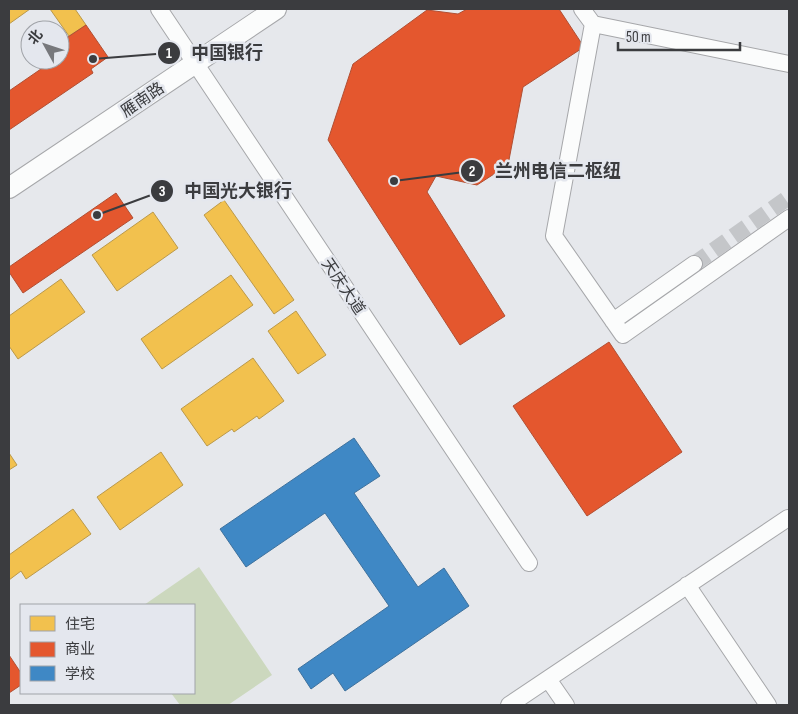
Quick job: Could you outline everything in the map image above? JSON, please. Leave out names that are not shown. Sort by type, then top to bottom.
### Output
[{"type":"main road","name":"雁南路","points":[[9,188],[276,9]]},
{"type":"street","name":"天庆大道","points":[[159,9],[529,563]]},
{"type":"street","points":[[582,9],[593,24],[789,64]]},
{"type":"street","points":[[593,24],[554,236],[623,335],[789,218]]},
{"type":"street","points":[[613,321],[694,264]]},
{"type":"street","points":[[509,705],[788,518]]},
{"type":"street","points":[[687,586],[768,705]]},
{"type":"street","points":[[548,679],[566,705]]},
{"type":"green space","points":[[199,567],[272,675],[228,705],[180,705],[172,694],[195,694],[195,604],[145,604]]},
{"type":"building: 住宅","points":[[9,9],[30,9],[9,24]]},
{"type":"building: 住宅","points":[[50,9],[75,9],[86,25],[70,35],[70,20],[58,20]]},
{"type":"building: 住宅","points":[[224,200],[294,300],[274,314],[204,215]]},
{"type":"building: 住宅","points":[[153,212],[178,248],[117,291],[92,255]]},
{"type":"building: 住宅","points":[[231,275],[253,305],[162,369],[141,339]]},
{"type":"building: 住宅","points":[[61,279],[85,312],[18,359],[9,346],[9,316]]},
{"type":"building: 住宅","points":[[296,311],[326,355],[298,374],[268,331]]},
{"type":"building: 住宅","points":[[253,358],[284,401],[259,419],[257,416],[234,432],[232,429],[207,446],[181,409]]},
{"type":"building: 住宅","points":[[161,452],[183,485],[120,530],[97,497]]},
{"type":"building: 住宅","points":[[9,453],[17,465],[9,470]]},
{"type":"building: 住宅","points":[[73,509],[91,534],[26,579],[21,571],[9,580],[9,555]]},
{"type":"building: 商业","points":[[467,9],[559,9],[584,47],[523,87],[508,165],[477,185],[436,176],[427,192],[505,316],[460,345],[328,140],[353,64],[427,10],[458,14]]},
{"type":"building: 商业","points":[[86,25],[108,57],[91,69],[93,73],[9,130],[9,91],[39,70],[70,70],[70,36]]},
{"type":"building: 商业","points":[[116,193],[133,218],[23,293],[9,272],[9,267]]},
{"type":"building: 商业","points":[[609,342],[682,452],[587,516],[513,406]]},
{"type":"building: 商业","points":[[9,655],[20,672],[20,686],[9,693]]},
{"type":"building: 学校","points":[[354,438],[380,476],[354,493],[418,587],[444,568],[469,606],[345,691],[333,673],[311,689],[298,669],[389,606],[325,513],[246,567],[220,529]]},
{"type":"tunnel","points":[[694,264],[789,197]]},
{"type":"place","name":"中国银行","points":[[93,59]]},
{"type":"place","name":"兰州电信二枢纽","points":[[394,181]]},
{"type":"place","name":"中国光大银行","points":[[97,215]]}]
